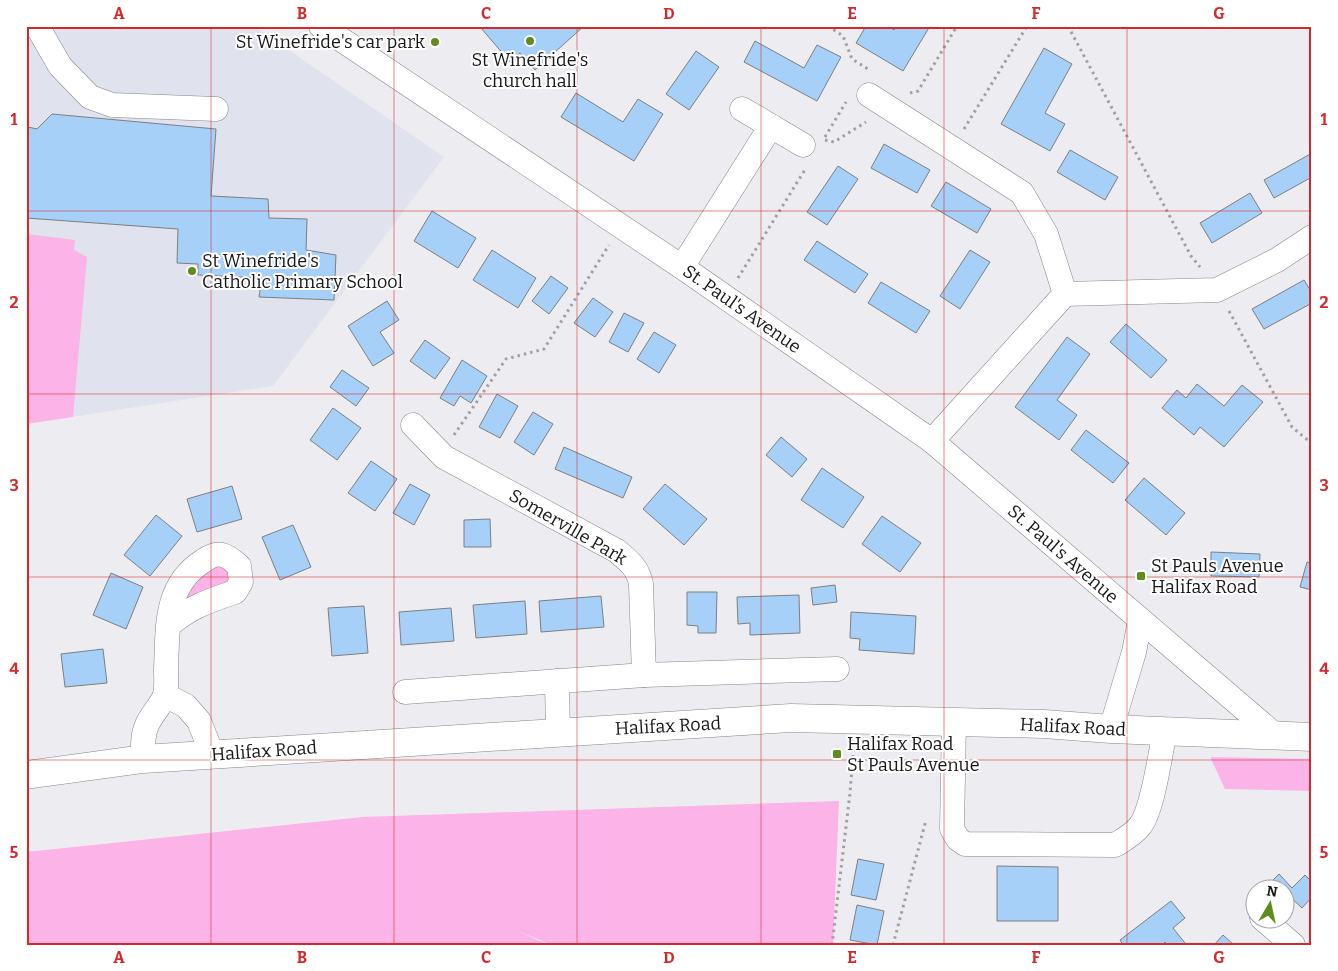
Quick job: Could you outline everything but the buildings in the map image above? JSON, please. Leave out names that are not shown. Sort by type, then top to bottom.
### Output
[{"type":"highway","name":"Halifax Road","points":[[26,775],[142,760],[212,754],[791,718],[1044,724],[1111,729],[1312,737]]},
{"type":"street","points":[[37,26],[60,66],[90,97],[112,105],[216,109]]},
{"type":"street","name":"St. Paul's Avenue","points":[[321,26],[682,267],[932,441],[1276,736]]},
{"type":"street","points":[[862,91],[1022,193],[1046,234],[1065,294]]},
{"type":"street","points":[[742,108],[771,126],[805,155]]},
{"type":"street","points":[[682,267],[771,126]]},
{"type":"street","points":[[932,441],[1065,294],[1217,290],[1277,260],[1312,237]]},
{"type":"street","name":"Somerville Park","points":[[413,425],[441,454],[617,551],[632,563],[639,573],[641,584],[644,675]]},
{"type":"street","points":[[1111,729],[1134,652],[1140,621]]},
{"type":"street","points":[[142,760],[147,725],[165,695],[168,626]]},
{"type":"street","points":[[405,692],[644,675],[837,669]]},
{"type":"street","points":[[557,681],[558,733]]},
{"type":"street","points":[[165,695],[186,706],[199,721],[212,754]]},
{"type":"street","points":[[954,722],[952,829],[958,839],[965,844],[1115,845],[1129,837],[1140,826],[1148,810],[1165,731]]},
{"type":"street","points":[[1273,928],[1293,945]]},
{"type":"path","points":[[828,26],[843,36],[852,59],[868,69],[862,91],[823,140],[834,142],[890,108],[901,95],[918,91],[957,26]]},
{"type":"path","points":[[952,149],[1027,26]]},
{"type":"path","points":[[1068,26],[1191,256],[1217,290],[1292,427],[1310,442],[1312,446]]},
{"type":"path","points":[[726,297],[805,155]]},
{"type":"path","points":[[441,454],[506,359],[544,349],[621,226]]},
{"type":"path","points":[[832,945],[850,793],[854,738]]},
{"type":"path","points":[[893,945],[927,818]]},
{"type":"shaded area","name":"St Winefride's Catholic Primary School","points":[[26,26],[254,26],[444,157],[273,386],[26,424]]},
{"type":"shaded area","points":[[26,234],[75,240],[74,250],[87,257],[73,417],[26,424]]},
{"type":"shaded area","points":[[212,562],[234,573],[226,589],[181,610],[181,599]]},
{"type":"shaded area","points":[[1211,757],[1312,759],[1312,791],[1225,789]]},
{"type":"shaded area","points":[[839,801],[833,945],[552,945],[513,929],[549,945],[26,945],[26,852],[363,817]]},
{"type":"place","name":"St Winefride's church hall","points":[[530,41]]},
{"type":"place","name":"St Winefride's car park","points":[[435,42]]},
{"type":"place","name":"St Winefride's Catholic Primary School","points":[[192,271]]},
{"type":"place","name":"St Pauls Avenue Halifax Road","points":[[1141,576]]},
{"type":"place","name":"Halifax Road St Pauls Avenue","points":[[837,754]]}]
